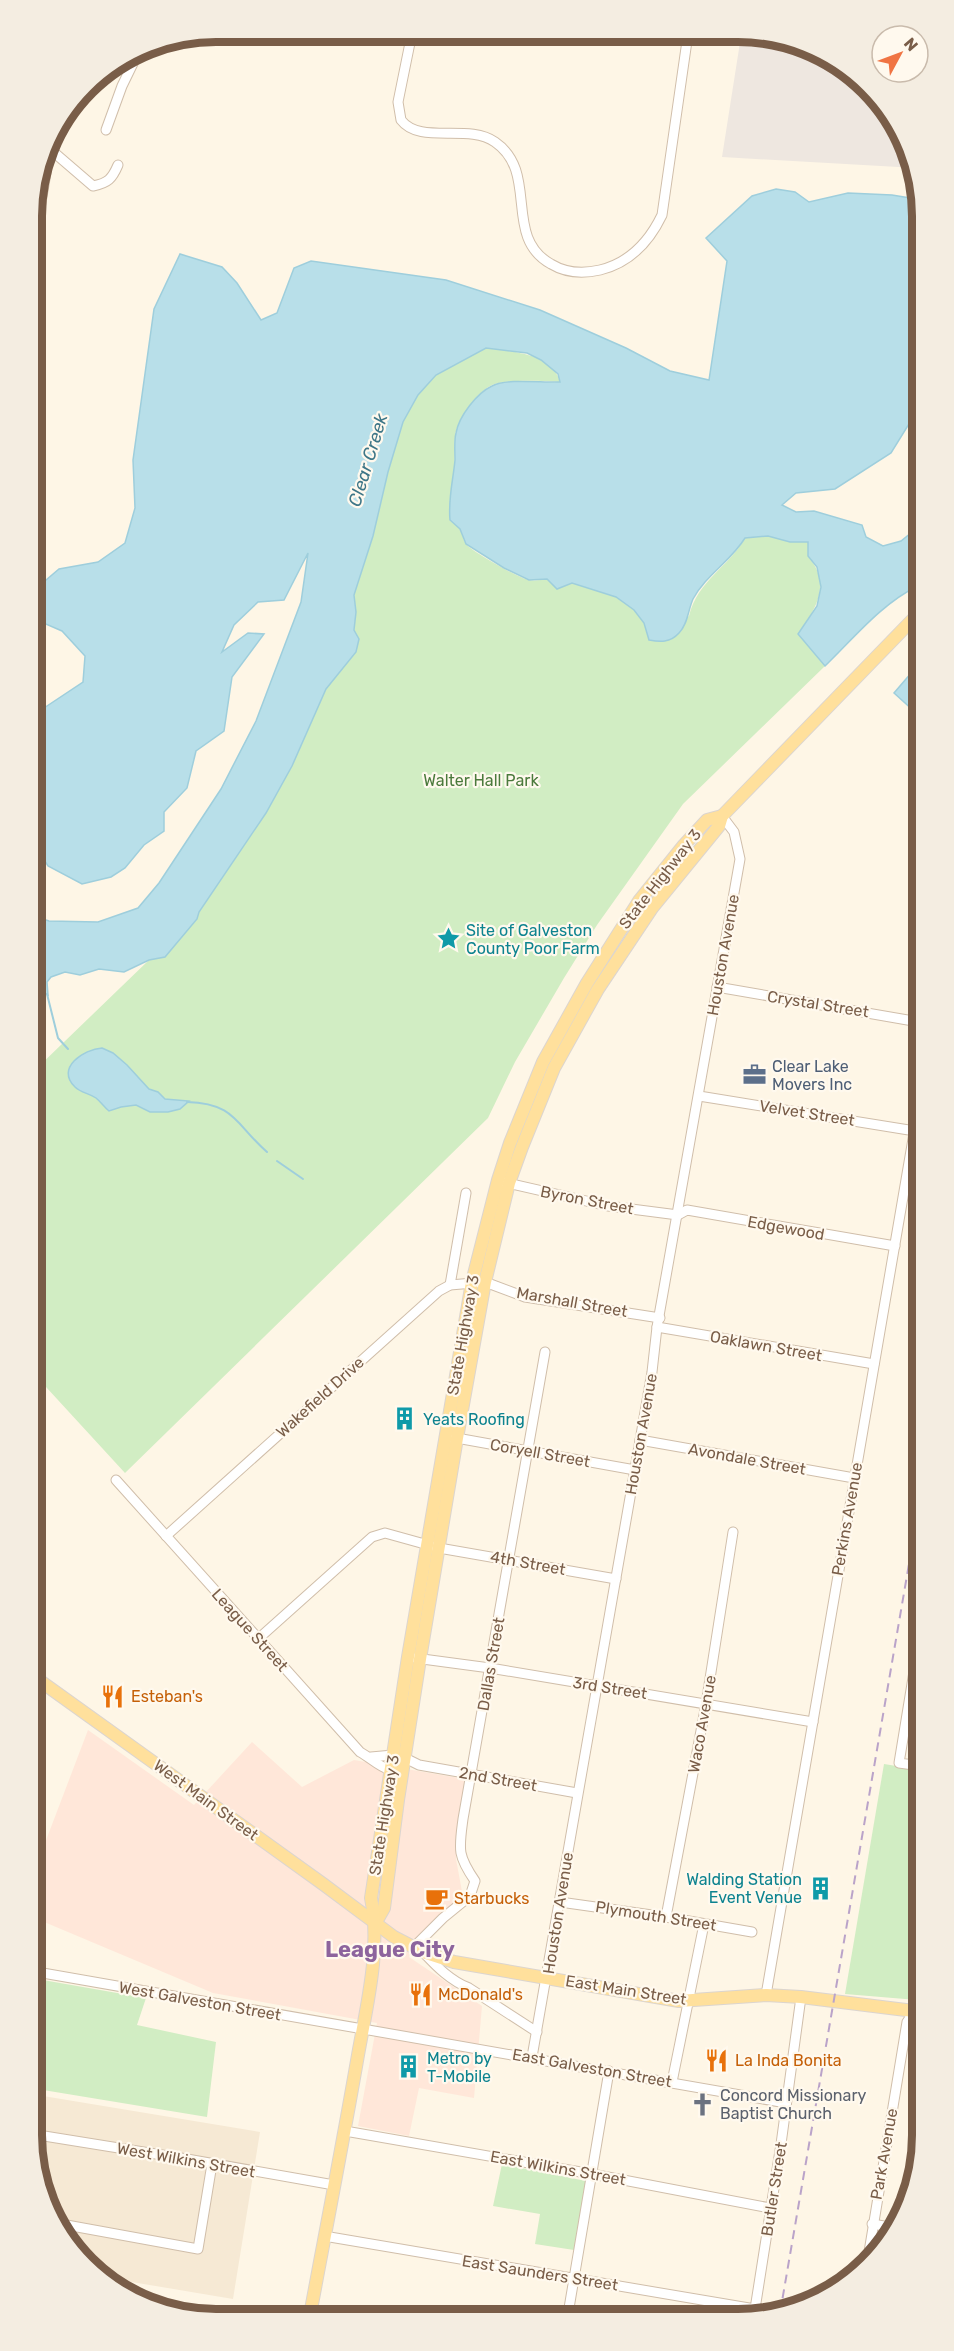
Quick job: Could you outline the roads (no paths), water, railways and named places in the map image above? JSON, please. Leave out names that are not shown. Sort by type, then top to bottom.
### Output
[{"type":"main road","name":"State Highway 3","points":[[311,2309],[363,2029],[373,1962],[376,1922],[384,1908],[398,1763],[451,1437],[472,1282],[503,1182],[522,1147],[554,1068],[598,989],[652,908],[719,826],[722,816],[912,621]]},
{"type":"main road","name":"State Highway 3","points":[[451,1437],[485,1282],[503,1182]]},
{"type":"main road","name":"West Main Street","points":[[42,1682],[376,1922]]},
{"type":"main road","name":"East Main Street","points":[[376,1922],[394,1937],[418,1950],[454,1962],[690,2001],[766,1995],[801,1996],[912,2007]]},
{"type":"street","points":[[410,42],[398,102],[401,120],[415,131],[473,133],[495,142],[510,158],[517,172],[523,202],[524,226],[530,243],[542,257],[558,268],[584,272],[612,266],[637,251],[647,240],[662,215],[687,42]]},
{"type":"street","points":[[106,130],[133,63]]},
{"type":"street","points":[[54,152],[93,186],[112,179],[118,165]]},
{"type":"street","name":"Houston Avenue","points":[[532,2057],[740,859],[734,832],[722,816]]},
{"type":"street","name":"Crystal Street","points":[[717,987],[912,1021]]},
{"type":"street","name":"Velvet Street","points":[[699,1096],[912,1131]]},
{"type":"street","name":"Perkins Avenue","points":[[766,1995],[912,1148]]},
{"type":"street","name":"Byron Street","points":[[503,1182],[608,1206],[678,1215]]},
{"type":"street","points":[[450,1285],[466,1193]]},
{"type":"street","name":"Edgewood","points":[[678,1215],[687,1210],[895,1246]]},
{"type":"street","name":"Wakefield Drive","points":[[166,1536],[439,1291],[450,1285],[485,1282]]},
{"type":"street","name":"Marshall Street","points":[[485,1282],[525,1297],[658,1323]]},
{"type":"street","name":"Oaklawn Street","points":[[658,1323],[874,1364]]},
{"type":"street","name":"Dallas Street","points":[[418,1950],[443,1918],[470,1896],[475,1881],[461,1858],[459,1846],[546,1352]]},
{"type":"street","name":"Coryell Street","points":[[451,1437],[635,1470]]},
{"type":"street","name":"Avondale Street","points":[[640,1440],[854,1478]]},
{"type":"street","name":"League Street","points":[[116,1480],[360,1752],[371,1757],[380,1766],[398,1763]]},
{"type":"street","name":"Waco Avenue","points":[[666,1917],[706,1704],[733,1532]]},
{"type":"street","name":"4th Street","points":[[258,1639],[372,1537],[386,1533],[433,1547],[616,1580]]},
{"type":"street","name":"3rd Street","points":[[414,1658],[490,1668],[813,1722]]},
{"type":"street","points":[[912,1684],[899,1763],[912,1765]]},
{"type":"street","name":"2nd Street","points":[[371,1757],[577,1793]]},
{"type":"street","name":"Plymouth Street","points":[[560,1902],[752,1932]]},
{"type":"street","points":[[672,2082],[704,1924]]},
{"type":"street","points":[[418,1950],[460,1984],[537,2032]]},
{"type":"street","name":"West Galveston Street","points":[[42,1973],[363,2029]]},
{"type":"street","name":"Butler Street","points":[[755,2308],[801,1996]]},
{"type":"street","name":"Park Avenue","points":[[869,2249],[907,2022],[912,2016]]},
{"type":"street","name":"East Galveston Street","points":[[363,2029],[786,2103]]},
{"type":"street","points":[[569,2309],[609,2071]]},
{"type":"street","name":"East Wilkins Street","points":[[345,2132],[592,2174],[770,2208]]},
{"type":"street","name":"West Wilkins Street","points":[[42,2136],[334,2186]]},
{"type":"street","points":[[67,2225],[198,2249],[212,2164]]},
{"type":"street","points":[[872,2224],[886,2226]]},
{"type":"street","name":"East Saunders Street","points":[[324,2236],[752,2308]]},
{"type":"water","name":"Clear Creek","points":[[776,189],[795,192],[809,202],[848,193],[911,198],[912,419],[891,453],[835,489],[796,493],[782,505],[796,512],[814,511],[862,525],[866,537],[883,546],[901,541],[912,532],[912,589],[880,612],[825,666],[798,634],[817,606],[821,587],[817,567],[808,556],[808,542],[790,542],[768,536],[745,538],[733,554],[698,590],[682,629],[672,639],[665,641],[649,640],[644,623],[634,610],[616,597],[572,583],[557,589],[547,579],[529,580],[504,568],[466,544],[460,529],[450,520],[455,439],[458,426],[475,399],[492,386],[516,381],[560,382],[558,374],[541,360],[527,353],[486,348],[436,375],[418,395],[403,422],[373,536],[354,595],[356,612],[354,630],[359,639],[356,652],[326,689],[292,766],[266,813],[199,912],[197,919],[165,957],[149,960],[124,972],[99,969],[80,975],[65,972],[51,977],[47,982],[48,995],[42,991],[42,919],[49,921],[98,922],[138,908],[159,883],[221,789],[256,721],[301,602],[308,553],[284,600],[258,602],[234,625],[222,652],[248,633],[264,634],[232,677],[224,731],[196,751],[187,788],[164,812],[164,831],[144,845],[125,868],[111,877],[82,884],[48,866],[42,856],[44,791],[42,790],[42,710],[83,682],[85,656],[62,631],[42,622],[42,580],[46,580],[59,569],[98,562],[125,543],[135,508],[133,460],[154,309],[180,254],[222,267],[237,283],[261,320],[277,313],[294,268],[311,261],[446,280],[540,310],[626,348],[670,371],[709,380],[727,261],[706,238],[752,196]]},
{"type":"water","points":[[912,672],[912,709],[894,693]]},
{"type":"water","points":[[102,1048],[113,1053],[149,1089],[158,1092],[165,1099],[189,1101],[180,1109],[168,1112],[150,1112],[136,1105],[109,1111],[96,1098],[75,1087],[68,1073],[74,1061],[80,1056]]},
{"type":"waterway","points":[[47,994],[58,1038],[68,1049]]},
{"type":"waterway","points":[[187,1102],[203,1103],[225,1111],[267,1152]]},
{"type":"waterway","points":[[277,1161],[303,1179]]},
{"type":"railway","points":[[782,2303],[912,1546]]},
{"type":"place","name":"Site of Galveston County Poor Farm","points":[[448,939]]},
{"type":"place","name":"Clear Lake Movers Inc","points":[[754,1075]]},
{"type":"place","name":"Yeats Roofing","points":[[405,1419]]},
{"type":"place","name":"Esteban's","points":[[113,1696]]},
{"type":"place","name":"Walding Station Event Venue","points":[[820,1888]]},
{"type":"place","name":"Starbucks","points":[[436,1898]]},
{"type":"place","name":"McDonald's","points":[[420,1994]]},
{"type":"place","name":"La Inda Bonita","points":[[717,2060]]},
{"type":"place","name":"Metro by T-Mobile","points":[[409,2067]]},
{"type":"place","name":"Concord Missionary Baptist Church","points":[[702,2104]]},
{"type":"district","name":"League City","points":[[390,1949]]},
{"type":"park label","name":"Walter Hall Park","points":[[481,780]]}]
